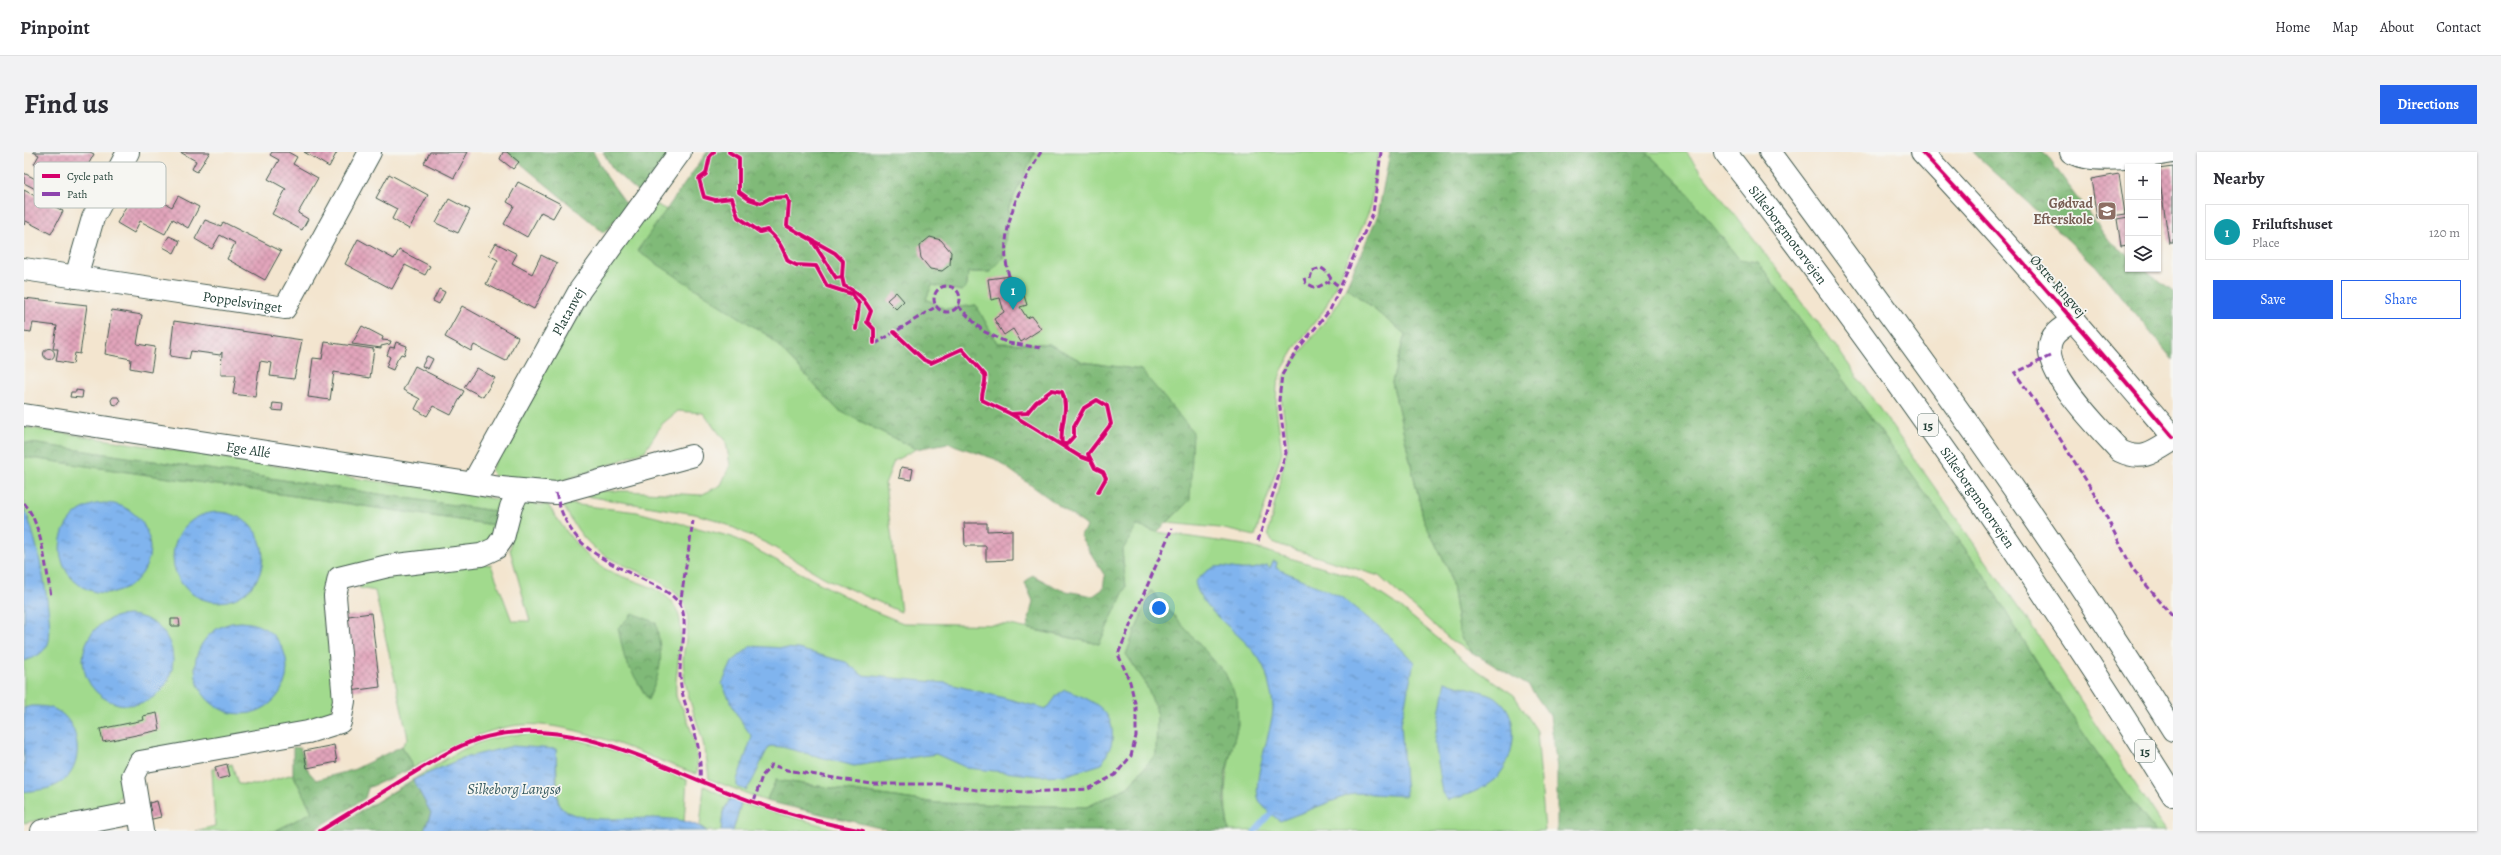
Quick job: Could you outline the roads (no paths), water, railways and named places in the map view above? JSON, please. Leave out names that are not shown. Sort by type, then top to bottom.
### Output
[{"type":"main road","points":[[123,162],[128,152]]},
{"type":"main road","name":"Poppelsvinget","points":[[24,269],[285,308],[370,152]]},
{"type":"main road","name":"Platanvej","points":[[473,483],[580,290],[680,152]]},
{"type":"main road","name":"Silkeborgmotorvejen","points":[[1725,152],[1882,360],[2038,584],[2118,706],[2173,795]]},
{"type":"main road","name":"15","points":[[1770,152],[1910,341],[1986,448],[2146,687],[2173,730]]},
{"type":"main road","name":"Østre Ringvej","points":[[1922,152],[1967,199],[2074,321],[2173,439]]},
{"type":"main road","points":[[2071,152],[2107,159],[2141,157],[2173,152]]},
{"type":"main road","points":[[76,277],[93,218],[98,208]]},
{"type":"main road","points":[[2074,321],[2055,333],[2051,345],[2050,356],[2054,370],[2071,395],[2120,451],[2132,457],[2140,457],[2154,452],[2173,439]]},
{"type":"main road","name":"Ege Allé","points":[[24,415],[519,490],[556,493],[691,456]]},
{"type":"main road","points":[[42,831],[141,822],[133,776],[140,762],[308,732],[340,722],[344,701],[335,596],[339,578],[388,566],[482,556],[496,548],[503,538],[511,507],[519,490]]},
{"type":"water","points":[[105,503],[122,506],[137,516],[147,531],[150,548],[147,565],[137,580],[122,590],[105,593],[88,590],[73,580],[63,565],[60,548],[63,531],[73,516],[88,506]]},
{"type":"water","points":[[24,509],[29,519],[39,555],[47,598],[50,634],[48,644],[44,650],[35,657],[24,661]]},
{"type":"water","points":[[218,512],[235,515],[250,525],[260,540],[263,557],[260,574],[250,589],[235,599],[218,602],[201,599],[186,589],[176,574],[173,557],[176,540],[186,525],[201,515]]},
{"type":"water","points":[[1273,561],[1277,562],[1276,568],[1341,597],[1384,631],[1414,662],[1401,723],[1406,796],[1354,793],[1280,821],[1266,809],[1259,800],[1257,791],[1258,781],[1270,729],[1273,707],[1268,680],[1263,665],[1254,652],[1208,607],[1200,595],[1195,582],[1210,569],[1216,567],[1222,566],[1255,569],[1267,565],[1270,568]]},
{"type":"water","points":[[128,615],[145,618],[160,628],[170,643],[173,660],[170,677],[160,692],[145,702],[128,705],[111,702],[96,692],[86,677],[83,660],[86,643],[96,628],[111,618]]},
{"type":"water","points":[[241,622],[258,626],[273,636],[283,651],[287,668],[283,685],[273,700],[258,710],[241,714],[224,710],[209,700],[199,685],[195,668],[199,651],[209,636],[224,626]]},
{"type":"water","points":[[751,646],[798,649],[846,662],[862,675],[946,683],[1047,709],[1058,694],[1065,690],[1092,702],[1105,713],[1110,721],[1112,741],[1102,764],[1067,775],[1040,776],[967,768],[936,754],[854,766],[782,747],[770,746],[753,780],[746,790],[737,787],[737,780],[752,737],[737,715],[722,684],[732,662]]},
{"type":"water","points":[[1445,681],[1486,693],[1498,699],[1506,707],[1513,727],[1511,751],[1502,771],[1495,779],[1484,787],[1473,792],[1448,800],[1442,793],[1434,743]]},
{"type":"water","points":[[31,706],[50,708],[56,710],[64,716],[71,724],[75,734],[77,756],[74,767],[68,776],[60,783],[47,788],[24,792],[24,708]]},
{"type":"water","name":"Silkeborg Langsø","points":[[513,746],[556,749],[558,802],[566,811],[597,819],[674,819],[691,823],[707,831],[424,831],[431,813],[413,780],[463,758]]},
{"type":"water","points":[[730,799],[741,803],[733,831],[721,831],[723,812]]},
{"type":"waterway","points":[[1255,831],[1270,814]]},
{"type":"place","name":"Gødvad Efterskole","points":[[2107,211]]},
{"type":"place","name":"Friluftshuset","points":[[1013,310]]}]
